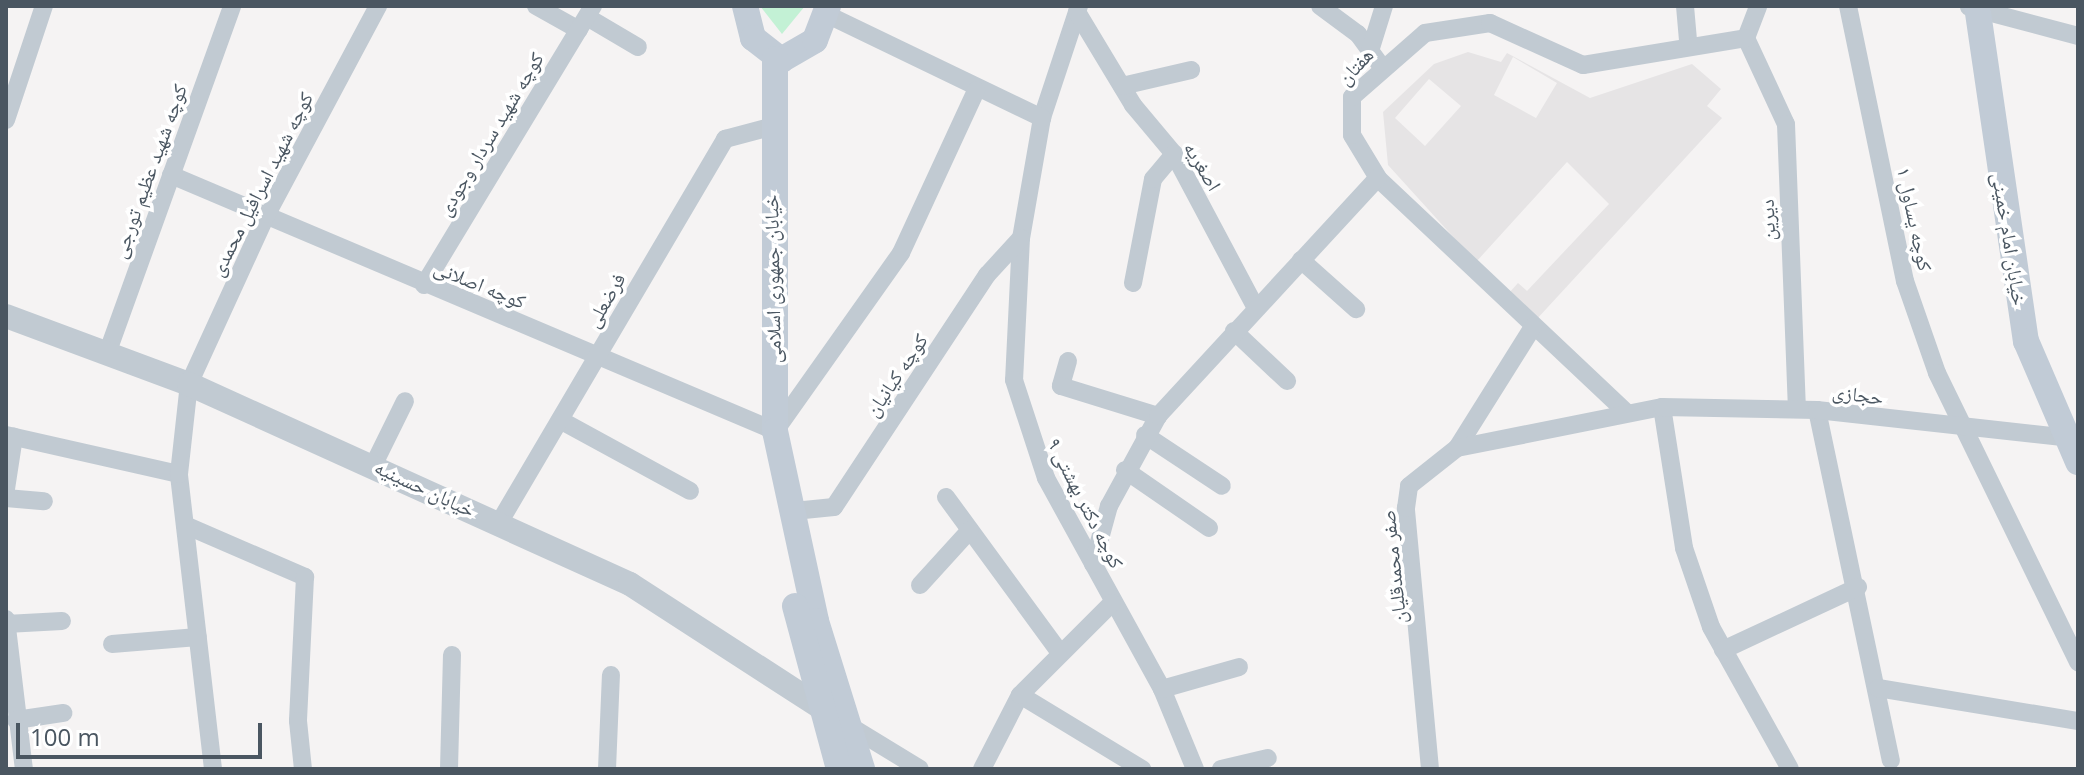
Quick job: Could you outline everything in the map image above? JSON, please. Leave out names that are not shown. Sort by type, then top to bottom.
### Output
[{"type":"main road","points":[[745,6],[753,38],[775,59],[804,52],[827,10]]},
{"type":"main road","name":"خیابان امام خمینی","points":[[1974,7],[2026,341],[2067,445]]},
{"type":"main road","name":"خیابان جمهوری اسلامی","points":[[775,59],[770,127],[775,431],[789,504],[862,769]]},
{"type":"main road","name":"خیابان جمهوری اسلامی","points":[[789,504],[778,513],[820,707],[839,769]]},
{"type":"street","points":[[7,113],[44,6]]},
{"type":"street","name":"کوچه شهید عظیم تورجی","points":[[108,351],[232,6]]},
{"type":"street","name":"کوچه شهید اسرافیل محمدی","points":[[213,769],[179,474],[189,384],[267,214],[378,6]]},
{"type":"street","points":[[536,6],[586,17],[638,47]]},
{"type":"street","points":[[1320,6],[1370,51],[1382,67]]},
{"type":"street","points":[[1370,51],[1384,6]]},
{"type":"street","points":[[1685,6],[1688,44]]},
{"type":"street","points":[[1746,38],[1758,6]]},
{"type":"street","name":"کوچه یساول ۱","points":[[1848,6],[1905,281],[1966,432],[2078,662]]},
{"type":"street","points":[[1974,7],[2078,36]]},
{"type":"street","name":"اصغریه","points":[[1078,9],[1122,86],[1174,154],[1256,308]]},
{"type":"street","name":"کوچه دکتر بهشتی ۹","points":[[1078,9],[1042,118],[1021,238],[1014,380],[1031,445],[1112,603],[1162,689],[1195,769]]},
{"type":"street","points":[[827,10],[976,91],[1042,118]]},
{"type":"street","name":"کوچه شهید سردار وجودی","points":[[424,285],[586,17]]},
{"type":"street","name":"هفتان","points":[[1627,413],[1378,178],[1348,115],[1352,97],[1382,67],[1425,33],[1490,23],[1573,64],[1688,44],[1746,38]]},
{"type":"street","name":"دیرین","points":[[1746,38],[1786,124],[1797,409]]},
{"type":"street","points":[[1122,86],[1191,70]]},
{"type":"street","points":[[775,431],[901,253],[976,91]]},
{"type":"street","name":"فرضعلی","points":[[499,523],[725,139],[770,127]]},
{"type":"street","points":[[1133,283],[1153,179],[1174,154]]},
{"type":"street","name":"کوچه اصلانی","points":[[171,175],[267,214],[424,285],[775,431]]},
{"type":"street","points":[[1093,564],[1109,506],[1125,470],[1158,416],[1378,178]]},
{"type":"street","name":"کوچه کیانیان","points":[[789,504],[834,507],[987,275],[1021,238]]},
{"type":"street","points":[[1301,260],[1356,309]]},
{"type":"street","name":"خیابان حسینیه","points":[[6,316],[108,351],[189,384],[374,464],[630,584],[820,707]]},
{"type":"street","points":[[1457,448],[1533,327]]},
{"type":"street","points":[[1234,331],[1287,381]]},
{"type":"street","points":[[1068,361],[1061,386],[1158,416]]},
{"type":"street","points":[[374,464],[405,401]]},
{"type":"street","points":[[1662,407],[1684,548],[1723,650],[1790,769]]},
{"type":"street","name":"حجازی","points":[[1662,407],[1817,410],[2067,445]]},
{"type":"street","name":"صفر محمدقلیان","points":[[1430,769],[1406,508],[1409,486],[1457,448],[1662,407]]},
{"type":"street","points":[[1817,410],[1858,587],[1891,760]]},
{"type":"street","points":[[560,420],[690,491]]},
{"type":"street","points":[[1145,435],[1222,486]]},
{"type":"street","points":[[6,489],[10,436],[179,474]]},
{"type":"street","points":[[1125,470],[1209,528]]},
{"type":"street","points":[[946,497],[1058,650]]},
{"type":"street","points":[[6,498],[44,501]]},
{"type":"street","points":[[1066,514],[1092,523],[1109,506]]},
{"type":"street","points":[[185,525],[305,577],[298,721],[303,769]]},
{"type":"street","points":[[920,585],[970,530]]},
{"type":"street","points":[[1723,650],[1858,587]]},
{"type":"street","points":[[982,769],[1020,695],[1058,650],[1112,603]]},
{"type":"street","points":[[24,769],[6,622],[62,621]]},
{"type":"street","points":[[112,644],[198,637]]},
{"type":"street","points":[[449,769],[452,655]]},
{"type":"street","points":[[1162,689],[1239,667]]},
{"type":"street","points":[[607,769],[611,675]]},
{"type":"street","points":[[1878,688],[2078,721]]},
{"type":"street","points":[[1020,695],[1142,769]]},
{"type":"street","points":[[16,720],[63,713]]},
{"type":"street","points":[[848,725],[920,769]]},
{"type":"street","points":[[1221,769],[1268,758]]},
{"type":"shaded area","points":[[1468,52],[1501,62],[1507,53],[1590,98],[1692,64],[1721,89],[1707,106],[1722,118],[1536,320],[1509,293],[1518,283],[1527,291],[1609,204],[1567,162],[1476,262],[1388,165],[1383,112],[1434,64]],"holes":[[[1513,57],[1557,83],[1536,118],[1494,95]],[[1429,79],[1461,106],[1425,146],[1395,118]]]},
{"type":"green space","points":[[760,6],[805,6],[782,34]]}]
